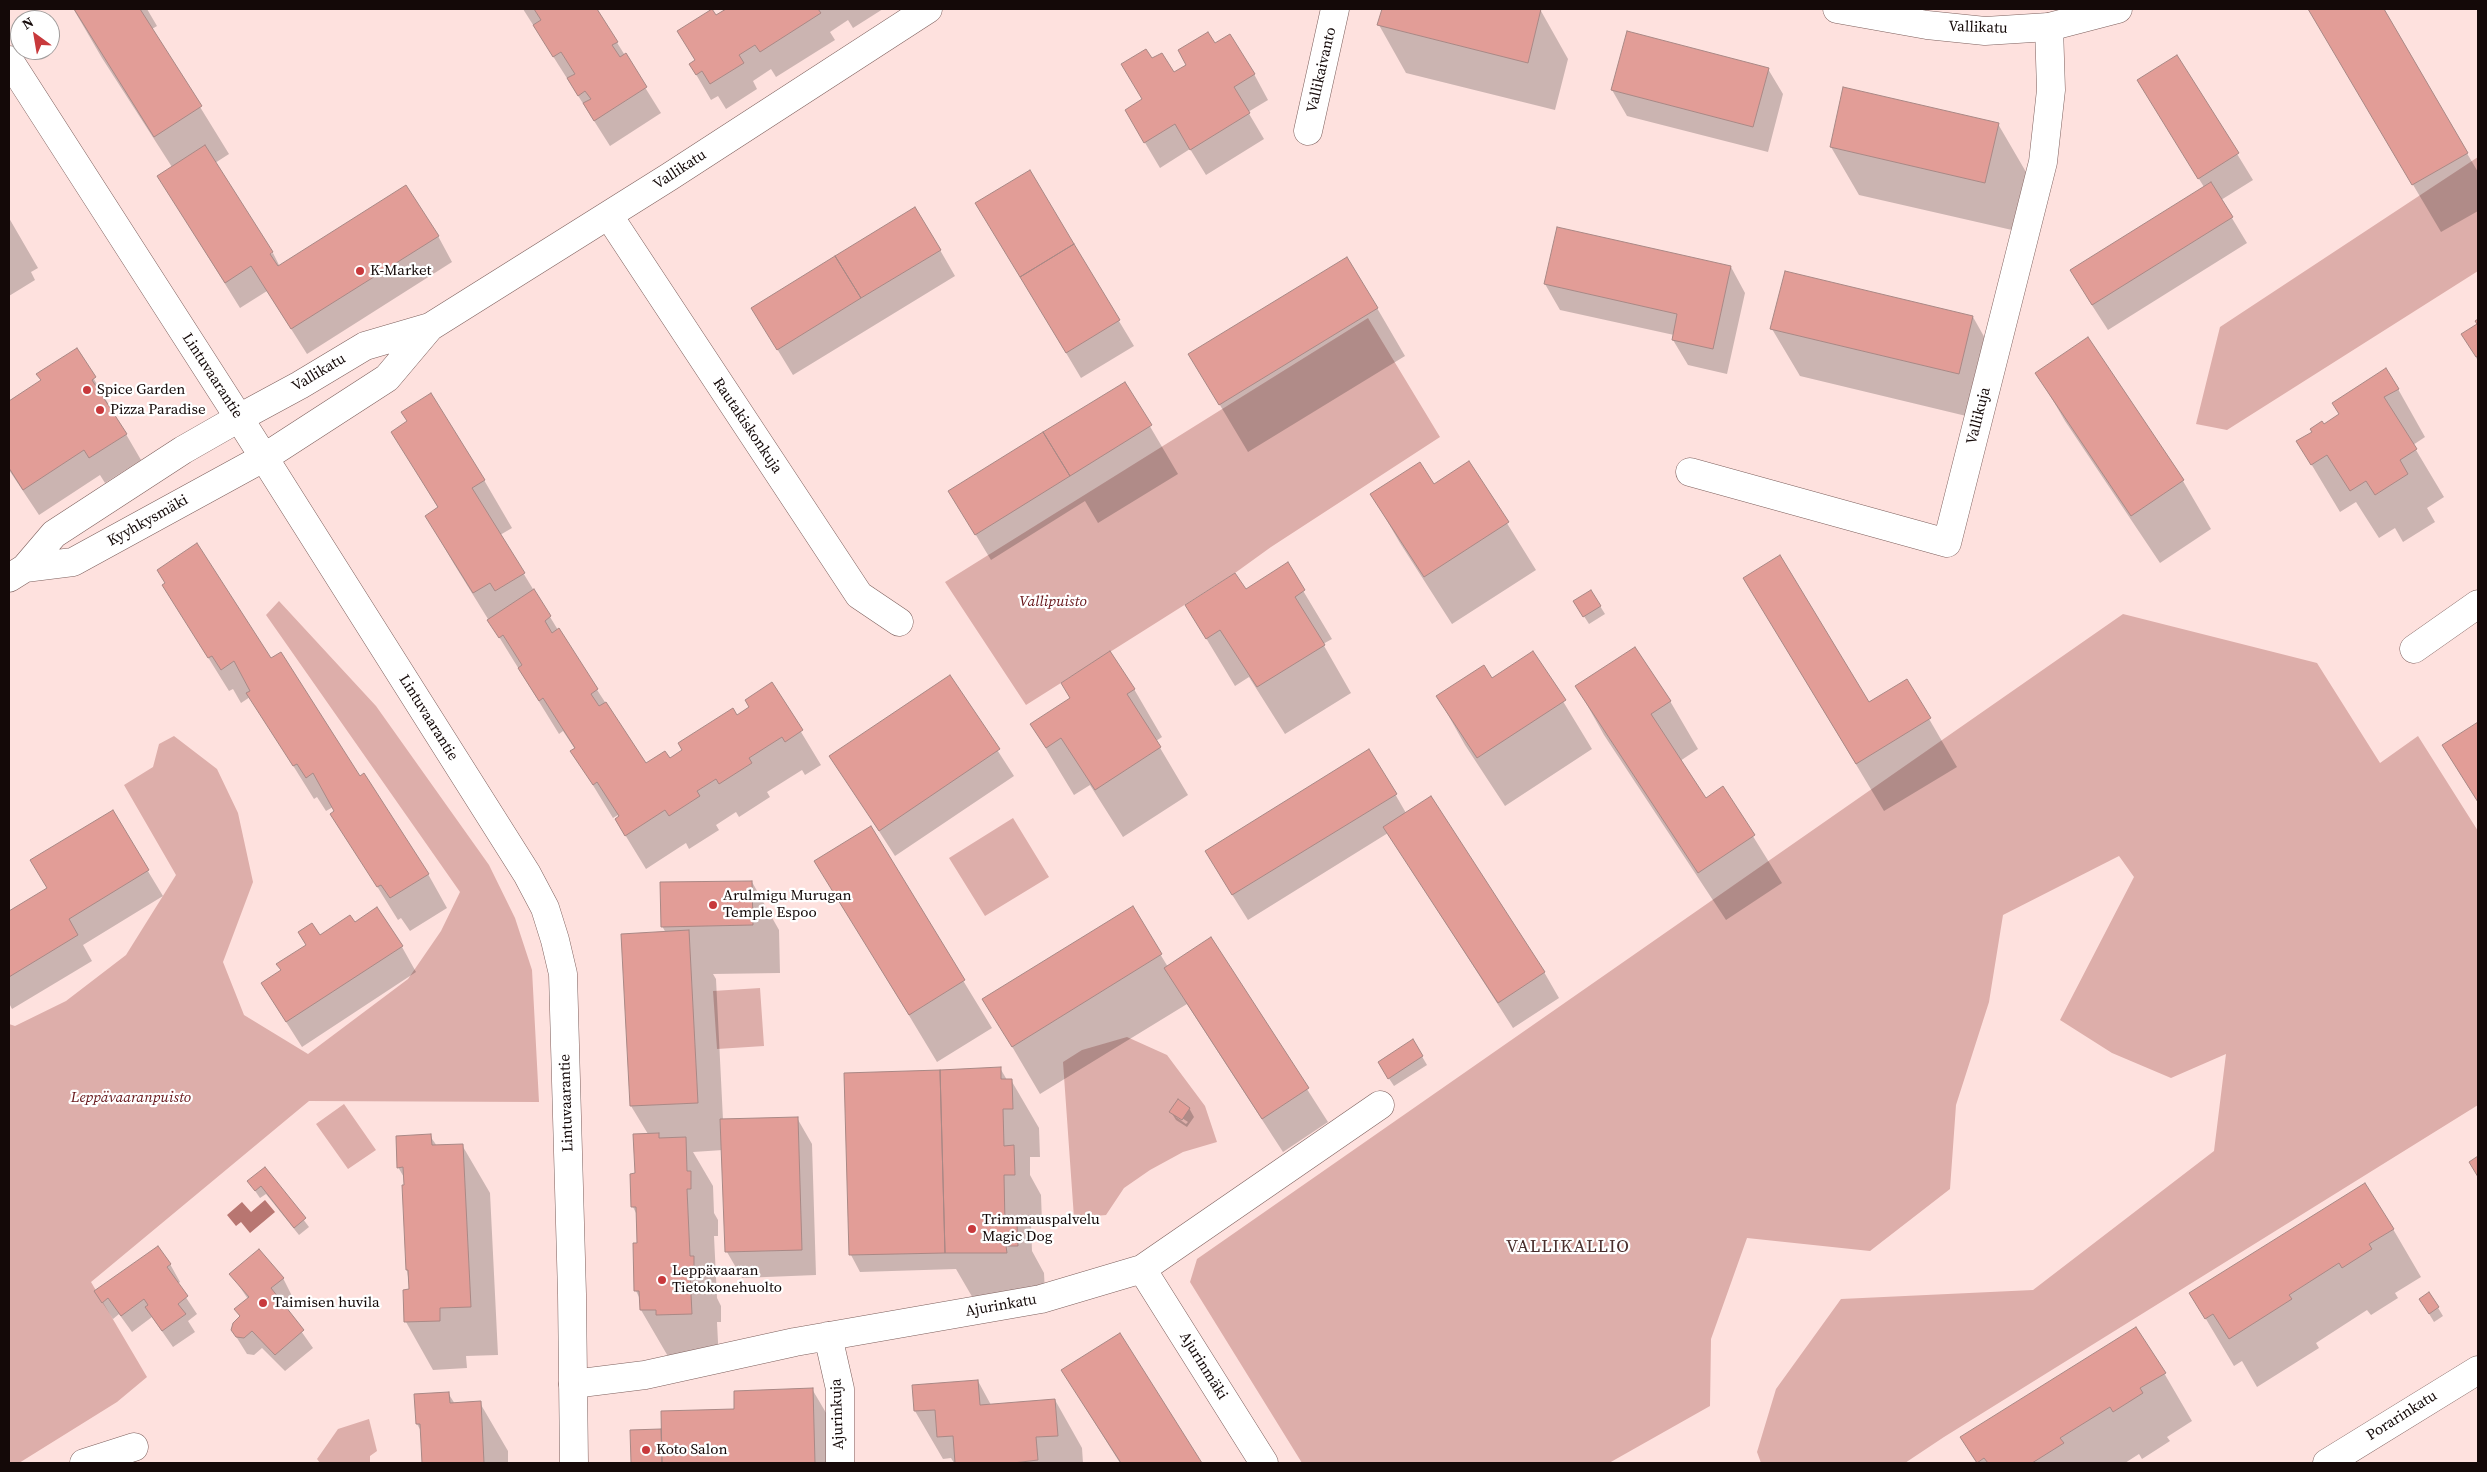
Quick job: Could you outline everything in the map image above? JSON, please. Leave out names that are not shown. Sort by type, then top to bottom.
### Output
[{"type":"street","name":"Vallikatu","points":[[239,418],[300,385],[365,346],[430,327],[608,216],[928,9]]},
{"type":"street","name":"Vallikaivanto","points":[[1308,131],[1336,9]]},
{"type":"street","name":"Vallikatu","points":[[1837,9],[1927,25],[1985,31],[2049,27],[2118,9]]},
{"type":"street","name":"Vallikuja","points":[[1690,472],[1947,543],[2043,162],[2051,90],[2049,27]]},
{"type":"street","name":"Lintuvaarantie","points":[[9,60],[265,457],[526,874],[545,908],[556,940],[563,974],[574,1463]]},
{"type":"street","name":"Rautakiskonkuja","points":[[608,216],[859,595],[899,622]]},
{"type":"street","name":"Vallikatu","points":[[265,457],[387,378],[430,327]]},
{"type":"street","name":"Kyyhkysmäki","points":[[17,573],[54,534],[183,450],[239,418]]},
{"type":"street","name":"Kyyhkysmäki","points":[[17,573],[74,562],[265,457]]},
{"type":"street","points":[[2414,649],[2478,604]]},
{"type":"street","name":"Ajurinkatu","points":[[573,1384],[646,1375],[828,1336],[1041,1299],[1142,1270],[1380,1105]]},
{"type":"street","name":"Ajurinmäki","points":[[1142,1270],[1264,1463]]},
{"type":"street","name":"Ajurinkuja","points":[[828,1336],[840,1389],[840,1463]]},
{"type":"street","name":"Porarinkatu","points":[[2327,1463],[2478,1370]]},
{"type":"street","points":[[84,1463],[134,1447]]},
{"type":"green space","points":[[2478,157],[2478,271],[2227,430],[2196,424],[2220,327]]},
{"type":"green space","name":"Vallipuisto","points":[[1368,318],[1440,437],[1271,547],[1235,573],[1026,705],[945,582]]},
{"type":"green space","name":"Leppävaaranpuisto","points":[[279,601],[376,706],[489,865],[515,918],[532,970],[539,1102],[309,1101],[91,1282],[147,1377],[117,1402],[19,1463],[9,1463],[9,1024],[15,1026],[66,1001],[126,955],[176,875],[124,785],[153,767],[159,744],[174,736],[217,769],[238,813],[253,882],[223,962],[244,1015],[308,1054],[408,979],[441,931],[460,892],[266,615]]},
{"type":"green space","name":"VALLIKALLIO","points":[[2123,614],[2317,663],[2380,763],[2418,736],[2478,831],[2478,1105],[1905,1463],[1761,1463],[1757,1452],[1776,1389],[1841,1299],[2033,1290],[2214,1151],[2226,1054],[2171,1078],[2112,1053],[2060,1020],[2134,877],[2119,856],[2003,915],[1989,1002],[1956,1105],[1950,1189],[1870,1251],[1747,1238],[1711,1339],[1710,1406],[1609,1463],[1302,1463],[1190,1282],[1197,1259]]},
{"type":"green space","points":[[1013,818],[1049,877],[985,916],[949,858]]},
{"type":"green space","points":[[760,988],[764,1046],[717,1049],[713,991]]},
{"type":"green space","points":[[1127,1037],[1167,1055],[1205,1106],[1217,1142],[1183,1152],[1150,1170],[1124,1188],[1106,1215],[1074,1218],[1063,1062],[1082,1050]]},
{"type":"green space","points":[[344,1104],[376,1150],[348,1169],[316,1124]]},
{"type":"green space","points":[[369,1419],[377,1451],[370,1456],[370,1463],[320,1463],[317,1459],[338,1429]]},
{"type":"shaded area","points":[[265,1200],[275,1212],[250,1233],[241,1222],[236,1226],[227,1215],[242,1202],[251,1212]]},
{"type":"building","points":[[74,9],[140,9],[202,106],[154,137]]},
{"type":"building","points":[[534,9],[597,9],[618,42],[612,45],[620,57],[626,53],[647,87],[594,121],[583,103],[591,99],[585,91],[578,96],[567,78],[575,74],[561,52],[553,57],[533,25],[541,20]]},
{"type":"building","points":[[712,9],[716,15],[726,9],[818,9],[821,13],[760,52],[755,45],[739,55],[744,63],[710,84],[702,71],[696,75],[689,64],[695,60],[677,31]]},
{"type":"building","points":[[1382,9],[1541,9],[1528,63],[1377,25]]},
{"type":"building","points":[[2308,9],[2384,9],[2468,153],[2412,185]]},
{"type":"building","points":[[1627,31],[1769,68],[1753,127],[1611,90]]},
{"type":"building","points":[[1208,32],[1215,43],[1230,34],[1255,74],[1234,87],[1250,113],[1190,150],[1175,124],[1144,143],[1125,110],[1142,99],[1121,64],[1146,49],[1152,58],[1162,53],[1174,72],[1186,65],[1178,50]]},
{"type":"building","points":[[2177,55],[2239,153],[2198,179],[2137,80]]},
{"type":"building","points":[[1843,87],[1999,123],[1985,183],[1830,147]]},
{"type":"building","points":[[205,145],[273,252],[270,254],[278,266],[406,185],[439,236],[291,329],[251,266],[225,283],[157,176]]},
{"type":"building","points":[[1030,170],[1074,244],[1020,277],[975,203]]},
{"type":"building","points":[[2211,182],[2233,217],[2092,305],[2070,270]]},
{"type":"building","points":[[915,207],[941,250],[861,298],[835,256]]},
{"type":"building","points":[[1557,227],[1731,266],[1713,349],[1672,340],[1677,314],[1544,284]]},
{"type":"building","points":[[1074,244],[1120,320],[1066,353],[1020,277]]},
{"type":"building","points":[[835,256],[861,298],[777,350],[751,308]]},
{"type":"building","points":[[1347,257],[1378,308],[1219,405],[1188,354]]},
{"type":"building","points":[[1785,271],[1973,316],[1959,374],[1770,329]]},
{"type":"building","points":[[2478,319],[2478,356],[2476,357],[2461,334],[2477,324],[2475,321]]},
{"type":"building","points":[[2088,337],[2184,480],[2131,516],[2035,373]]},
{"type":"building","points":[[77,348],[96,377],[92,380],[127,434],[89,458],[84,450],[23,490],[9,468],[9,401],[41,380],[36,374]]},
{"type":"building","points":[[2386,368],[2399,389],[2384,397],[2417,449],[2400,460],[2408,474],[2375,495],[2366,481],[2350,491],[2327,455],[2311,465],[2296,441],[2312,432],[2310,429],[2322,421],[2324,424],[2339,414],[2332,403]]},
{"type":"building","points":[[1125,382],[1152,425],[1070,476],[1043,432]]},
{"type":"building","points":[[431,393],[485,480],[472,488],[525,573],[495,591],[490,583],[473,593],[425,516],[438,507],[391,432],[407,421],[401,412]]},
{"type":"building","points":[[1043,432],[1070,476],[975,535],[948,491]]},
{"type":"building","points":[[1469,461],[1509,522],[1424,577],[1370,494],[1420,462],[1434,484]]},
{"type":"building","points":[[197,543],[271,658],[281,652],[360,776],[364,773],[429,874],[390,898],[381,885],[377,887],[330,814],[334,811],[313,773],[306,778],[297,764],[293,766],[246,693],[250,691],[234,661],[221,670],[212,656],[208,658],[162,585],[165,583],[157,570]]},
{"type":"building","points":[[1780,555],[1869,702],[1907,679],[1931,718],[1856,764],[1743,578]]},
{"type":"building","points":[[1288,562],[1305,590],[1295,597],[1325,645],[1257,687],[1220,630],[1206,639],[1185,605],[1235,573],[1246,589]]},
{"type":"building","points":[[534,589],[551,616],[545,621],[552,633],[559,628],[598,689],[591,694],[599,706],[606,702],[646,763],[665,751],[670,758],[682,750],[678,743],[733,708],[737,715],[749,707],[745,700],[772,682],[803,730],[785,742],[782,737],[749,758],[752,763],[719,784],[716,779],[697,791],[700,796],[669,816],[665,810],[625,836],[615,819],[619,816],[597,782],[593,785],[570,751],[575,748],[543,698],[539,701],[518,668],[522,665],[503,635],[499,638],[487,620]]},
{"type":"building","points":[[1591,590],[1601,606],[1583,617],[1573,601]]},
{"type":"building","points":[[1635,647],[1671,701],[1651,714],[1706,798],[1723,786],[1755,835],[1698,873],[1575,686]]},
{"type":"building","points":[[1110,651],[1135,689],[1127,694],[1161,747],[1095,790],[1061,738],[1046,748],[1030,724],[1070,698],[1061,683]]},
{"type":"building","points":[[1533,651],[1566,700],[1477,758],[1436,696],[1484,665],[1492,678]]},
{"type":"building","points":[[950,675],[1000,749],[879,831],[829,756]]},
{"type":"building","points":[[2478,722],[2478,802],[2442,745]]},
{"type":"building","points":[[1369,749],[1397,794],[1232,895],[1205,851]]},
{"type":"building","points":[[1431,796],[1545,972],[1498,1003],[1383,827]]},
{"type":"building","points":[[113,810],[149,870],[69,919],[78,935],[9,977],[9,911],[47,888],[30,860]]},
{"type":"building","points":[[871,826],[965,980],[909,1015],[814,861]]},
{"type":"building","points":[[752,881],[753,925],[661,927],[660,882]]},
{"type":"building","points":[[1133,906],[1162,954],[1012,1047],[982,999]]},
{"type":"building","points":[[377,907],[403,946],[286,1022],[261,983],[281,970],[276,964],[306,945],[298,932],[312,923],[320,935],[350,915],[355,922]]},
{"type":"building","points":[[689,930],[698,1103],[630,1106],[621,934]]},
{"type":"building","points":[[1211,937],[1309,1088],[1262,1119],[1164,968]]},
{"type":"building","points":[[1413,1039],[1423,1056],[1388,1079],[1378,1062]]},
{"type":"building","points":[[1001,1067],[1001,1079],[1012,1079],[1013,1109],[1003,1109],[1004,1146],[1014,1145],[1015,1175],[1004,1175],[1005,1224],[1017,1224],[1018,1246],[1006,1246],[1007,1253],[945,1253],[940,1070]]},
{"type":"building","points":[[940,1070],[945,1253],[849,1255],[844,1073]]},
{"type":"building","points":[[1178,1099],[1190,1108],[1182,1120],[1169,1112]]},
{"type":"building","points":[[798,1117],[802,1250],[725,1252],[720,1119]]},
{"type":"building","points":[[659,1133],[659,1138],[686,1137],[687,1171],[691,1171],[691,1189],[687,1189],[690,1256],[694,1256],[694,1274],[690,1274],[692,1314],[656,1315],[656,1310],[640,1310],[639,1291],[634,1291],[633,1243],[637,1243],[636,1207],[631,1207],[630,1174],[635,1173],[633,1134]]},
{"type":"building","points":[[431,1134],[432,1145],[463,1144],[471,1307],[440,1308],[440,1321],[404,1322],[403,1290],[409,1289],[408,1270],[406,1270],[402,1185],[404,1185],[403,1167],[397,1168],[396,1136]]},
{"type":"building","points":[[2478,1156],[2478,1177],[2469,1162]]},
{"type":"building","points":[[265,1167],[306,1218],[294,1228],[261,1186],[255,1191],[247,1181]]},
{"type":"building","points":[[2365,1183],[2394,1229],[2369,1244],[2372,1249],[2342,1268],[2339,1263],[2289,1295],[2292,1299],[2229,1339],[2213,1314],[2205,1319],[2189,1293]]},
{"type":"building","points":[[158,1246],[171,1264],[167,1267],[188,1296],[178,1304],[186,1314],[162,1331],[145,1307],[148,1305],[144,1299],[121,1316],[108,1298],[102,1303],[94,1291]]},
{"type":"building","name":"Taimisen huvila","points":[[259,1249],[284,1278],[271,1288],[304,1330],[275,1355],[252,1331],[244,1338],[236,1337],[231,1330],[233,1323],[240,1316],[234,1309],[249,1297],[229,1274]]},
{"type":"building","points":[[2429,1292],[2439,1307],[2429,1314],[2419,1299]]},
{"type":"building","points":[[2136,1327],[2166,1373],[2140,1388],[2143,1393],[2113,1412],[2110,1407],[2060,1438],[2064,1443],[2032,1463],[1988,1463],[1984,1458],[1977,1463],[1960,1437]]},
{"type":"building","points":[[1120,1333],[1202,1463],[1121,1463],[1061,1370]]},
{"type":"building","points":[[978,1380],[980,1405],[1055,1399],[1058,1436],[1036,1437],[1038,1460],[1013,1463],[955,1463],[953,1436],[937,1437],[935,1410],[914,1411],[912,1385]]},
{"type":"building","points":[[813,1388],[815,1463],[662,1463],[661,1411],[734,1409],[734,1391]]},
{"type":"building","points":[[449,1392],[450,1403],[481,1401],[484,1463],[422,1463],[420,1424],[416,1424],[414,1394]]},
{"type":"building","points":[[661,1429],[662,1463],[631,1463],[630,1430]]},
{"type":"place","name":"K-Market","points":[[360,271]]},
{"type":"place","name":"Spice Garden","points":[[87,390]]},
{"type":"place","name":"Pizza Paradise","points":[[100,410]]},
{"type":"place","name":"Arulmigu Murugan Temple Espoo","points":[[713,905]]},
{"type":"place","name":"Trimmauspalvelu Magic Dog","points":[[972,1229]]},
{"type":"place","name":"Leppävaaran Tietokonehuolto","points":[[662,1280]]},
{"type":"place","name":"Taimisen huvila","points":[[263,1303]]},
{"type":"place","name":"Koto Salon","points":[[646,1450]]},
{"type":"district","name":"VALLIKALLIO","points":[[1568,1247]]}]
